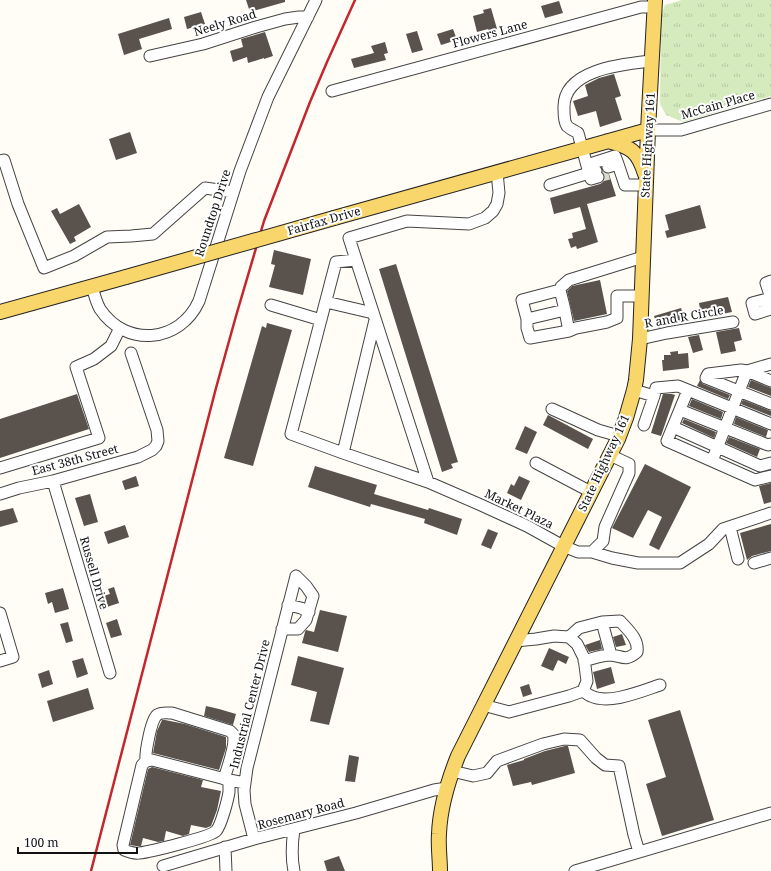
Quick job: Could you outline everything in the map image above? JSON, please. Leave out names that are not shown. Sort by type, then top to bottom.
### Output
[{"type":"main road","name":"State Highway 161","points":[[440,871],[439,832],[443,802],[452,770],[515,641],[610,455],[626,418],[634,390],[640,339],[648,130],[655,4]]},
{"type":"main road","name":"Fairfax Drive","points":[[0,312],[648,130]]},
{"type":"main road","points":[[608,141],[622,145],[633,151],[638,156],[642,163],[646,182]]},
{"type":"street","name":"Roundtop Drive","points":[[92,286],[97,302],[106,316],[120,328],[130,333],[140,335],[163,334],[174,329],[184,322],[189,316],[198,301],[247,151],[268,97],[316,0]]},
{"type":"street","name":"Flowers Lane","points":[[332,91],[655,4]]},
{"type":"street","name":"Neely Road","points":[[150,56],[202,44],[285,19],[308,17]]},
{"type":"street","points":[[592,171],[582,148],[578,133],[567,126],[564,117],[564,102],[568,92],[573,84],[584,76],[604,68],[627,63],[652,61]]},
{"type":"street","name":"McCain Place","points":[[648,130],[681,130],[771,104]]},
{"type":"street","points":[[550,185],[592,171],[615,156],[614,169],[625,185],[646,182]]},
{"type":"street","points":[[0,161],[4,160],[18,204],[44,268],[74,256],[107,237],[153,234],[205,188],[233,192]]},
{"type":"street","points":[[428,482],[349,238],[407,221],[469,224],[485,218],[493,211],[499,193],[497,172]]},
{"type":"street","points":[[642,296],[617,296],[617,318],[607,322],[530,338],[522,300],[560,290],[561,287],[569,280],[643,256]]},
{"type":"street","points":[[271,306],[321,320],[336,262],[356,260]]},
{"type":"street","points":[[771,281],[766,283],[771,298],[752,303],[755,314],[771,310]]},
{"type":"street","points":[[560,290],[568,331]]},
{"type":"street","points":[[326,302],[374,316]]},
{"type":"street","points":[[527,319],[565,310]]},
{"type":"street","points":[[343,453],[374,316]]},
{"type":"street","name":"Market Plaza","points":[[321,320],[291,434],[428,482],[527,526],[563,546],[578,552],[592,552],[638,563],[680,563],[709,544],[723,529],[771,513]]},
{"type":"street","name":"R and R Circle","points":[[640,339],[733,322]]},
{"type":"street","points":[[0,468],[99,438],[76,367],[94,359],[111,346],[120,328]]},
{"type":"street","name":"East 38th Street","points":[[0,494],[138,457],[154,448],[158,441],[157,430],[131,353]]},
{"type":"street","points":[[747,371],[771,364]]},
{"type":"street","points":[[771,381],[741,370],[708,374],[706,378],[771,404]]},
{"type":"street","points":[[712,461],[747,371]]},
{"type":"street","points":[[644,426],[656,388],[678,386],[771,424]]},
{"type":"street","points":[[634,390],[654,396]]},
{"type":"street","points":[[688,390],[667,441],[755,480],[771,476]]},
{"type":"street","points":[[552,409],[598,430],[619,436]]},
{"type":"street","points":[[680,410],[725,428],[770,442],[766,464],[755,480]]},
{"type":"street","points":[[673,427],[717,447],[766,464]]},
{"type":"street","points":[[592,552],[603,540],[605,527],[628,473],[629,464],[610,455]]},
{"type":"street","points":[[536,463],[591,492]]},
{"type":"street","name":"Russell Drive","points":[[53,481],[110,673]]},
{"type":"street","points":[[730,527],[738,559]]},
{"type":"street","points":[[754,563],[771,558]]},
{"type":"street","name":"Industrial Center Drive","points":[[254,839],[245,804],[244,790],[247,768],[296,576],[313,596],[309,612]]},
{"type":"street","points":[[282,630],[298,629],[306,620],[309,612],[301,608],[288,605]]},
{"type":"street","points":[[0,613],[3,634],[13,657],[0,661]]},
{"type":"street","points":[[569,637],[579,628],[602,622],[620,621],[633,635],[638,648],[637,652],[633,656],[624,658],[611,655],[584,661]]},
{"type":"street","points":[[602,622],[611,655]]},
{"type":"street","points":[[515,641],[554,636],[569,637],[577,644],[584,658],[587,681],[583,691]]},
{"type":"street","points":[[583,691],[592,697],[605,700],[636,693],[660,685]]},
{"type":"street","points":[[483,706],[509,712],[583,691]]},
{"type":"street","points":[[146,761],[153,722],[156,715],[172,712],[230,731],[234,734],[234,744],[226,779],[229,792],[219,826],[216,831],[179,844],[138,853],[129,852],[124,850],[123,845],[142,765],[146,761],[152,760],[226,779],[245,783]]},
{"type":"street","points":[[452,770],[473,776],[487,773],[497,761],[543,744],[564,739],[580,740],[596,758],[606,765],[619,766],[639,852]]},
{"type":"street","name":"Rosemary Road","points":[[162,866],[294,828],[356,813],[434,790],[447,788]]},
{"type":"street","points":[[575,871],[771,814]]},
{"type":"street","points":[[294,828],[291,848],[294,871]]},
{"type":"street","points":[[225,848],[226,871]]},
{"type":"green space","points":[[682,0],[771,0],[771,96],[683,122],[666,115],[660,104],[661,16],[665,5]]},
{"type":"building","points":[[246,0],[285,0],[285,2],[250,12]]},
{"type":"building","points":[[559,1],[563,13],[545,18],[541,6]]},
{"type":"building","points":[[491,8],[497,29],[489,31],[488,29],[477,32],[473,16],[484,13],[483,10]]},
{"type":"building","points":[[201,12],[205,24],[187,29],[184,17]]},
{"type":"building","points":[[169,18],[172,29],[139,39],[142,49],[124,55],[118,34]]},
{"type":"building","points":[[453,29],[457,40],[441,45],[437,34]]},
{"type":"building","points":[[417,31],[423,50],[412,53],[406,34]]},
{"type":"building","points":[[265,32],[273,56],[248,63],[247,57],[233,62],[230,51],[243,47],[241,39]]},
{"type":"building","points":[[385,42],[388,53],[384,54],[386,60],[354,68],[351,59],[374,53],[371,46]]},
{"type":"building","points":[[614,74],[621,96],[615,98],[622,120],[600,127],[596,111],[578,116],[573,101],[588,96],[585,85],[599,78]]},
{"type":"building","points":[[130,132],[137,153],[116,160],[109,139]]},
{"type":"building","points":[[603,172],[609,174],[616,196],[587,204],[598,242],[577,249],[576,246],[571,248],[568,239],[573,238],[572,233],[586,229],[580,207],[554,214],[550,198],[600,184],[605,178]]},
{"type":"building","points":[[79,204],[91,227],[74,237],[76,241],[70,244],[51,211],[57,208],[60,214]]},
{"type":"building","points":[[700,205],[706,228],[667,238],[665,231],[669,230],[665,215]]},
{"type":"building","points":[[274,250],[311,259],[303,295],[269,287],[275,265],[271,264]]},
{"type":"building","points":[[396,264],[458,462],[451,464],[453,468],[442,472],[379,269]]},
{"type":"building","points":[[600,280],[607,314],[574,321],[567,291],[572,286]]},
{"type":"building","points":[[728,297],[732,312],[707,317],[707,314],[701,315],[699,303]]},
{"type":"building","points":[[681,308],[685,320],[658,328],[654,316]]},
{"type":"building","points":[[267,323],[292,330],[253,466],[224,458],[262,326],[266,328]]},
{"type":"building","points":[[739,328],[742,340],[734,342],[736,351],[721,354],[716,332]]},
{"type":"building","points":[[699,335],[703,350],[693,353],[688,337]]},
{"type":"building","points":[[678,351],[678,354],[688,353],[689,368],[663,371],[662,360],[664,360],[664,355],[671,355],[670,352]]},
{"type":"building","points":[[700,380],[703,384],[730,395],[728,399],[697,386]]},
{"type":"building","points":[[751,380],[771,388],[771,396],[748,387]]},
{"type":"building","points":[[77,394],[89,429],[0,458],[0,419]]},
{"type":"building","points":[[663,394],[675,395],[661,436],[651,433]]},
{"type":"building","points":[[692,399],[723,412],[721,419],[689,406]]},
{"type":"building","points":[[743,400],[771,411],[771,416],[741,404]]},
{"type":"building","points":[[548,415],[593,439],[588,449],[543,425]]},
{"type":"building","points":[[736,417],[768,430],[766,437],[734,424]]},
{"type":"building","points":[[684,419],[716,432],[714,438],[682,423]]},
{"type":"building","points":[[525,426],[537,432],[527,454],[515,449]]},
{"type":"building","points":[[729,437],[760,449],[757,457],[726,443]]},
{"type":"building","points":[[645,464],[691,487],[659,550],[649,545],[662,517],[648,510],[633,538],[612,528]]},
{"type":"building","points":[[315,466],[377,485],[374,494],[428,510],[429,508],[462,519],[457,535],[424,523],[425,519],[371,504],[370,507],[308,487]]},
{"type":"building","points":[[136,476],[139,486],[125,490],[122,481]]},
{"type":"building","points":[[519,476],[530,481],[521,500],[507,493],[511,484],[514,486]]},
{"type":"building","points":[[771,483],[771,502],[764,504],[759,486]]},
{"type":"building","points":[[90,494],[98,522],[84,526],[75,498]]},
{"type":"building","points":[[13,508],[18,522],[0,527],[0,511]]},
{"type":"building","points":[[771,524],[771,551],[752,556],[747,560],[740,533]]},
{"type":"building","points":[[125,525],[129,537],[108,544],[104,532]]},
{"type":"building","points":[[488,529],[498,533],[491,549],[481,545]]},
{"type":"building","points":[[114,587],[119,603],[107,607],[103,596],[110,594],[108,589]]},
{"type":"building","points":[[63,588],[69,609],[55,613],[52,602],[48,604],[45,593]]},
{"type":"building","points":[[320,610],[347,616],[338,652],[302,643],[306,630],[314,632]]},
{"type":"building","points":[[117,619],[122,635],[111,638],[106,623]]},
{"type":"building","points":[[68,622],[73,641],[66,643],[60,624]]},
{"type":"building","points":[[622,634],[626,645],[616,647],[613,637]]},
{"type":"building","points":[[600,640],[602,649],[589,652],[585,645]]},
{"type":"building","points":[[549,648],[569,657],[566,664],[558,660],[553,671],[541,666]]},
{"type":"building","points":[[298,656],[344,668],[329,725],[310,721],[317,692],[291,685]]},
{"type":"building","points":[[83,658],[88,674],[77,678],[72,661]]},
{"type":"building","points":[[611,667],[615,683],[597,689],[593,672]]},
{"type":"building","points":[[49,670],[53,684],[42,688],[38,674]]},
{"type":"building","points":[[529,684],[532,694],[523,697],[520,687]]},
{"type":"building","points":[[88,688],[94,709],[53,722],[47,701]]},
{"type":"building","points":[[206,706],[236,714],[233,725],[204,716]]},
{"type":"building","points":[[680,710],[714,820],[662,836],[646,784],[666,777],[648,720]]},
{"type":"building","points":[[162,720],[185,724],[226,737],[226,748],[219,770],[153,753],[157,731]]},
{"type":"building","points":[[568,746],[575,773],[532,785],[531,782],[513,786],[507,765],[545,751]]},
{"type":"building","points":[[349,755],[359,757],[355,782],[345,781]]},
{"type":"building","points":[[152,767],[203,780],[201,787],[221,791],[217,810],[211,826],[206,828],[191,825],[189,834],[183,836],[166,831],[164,841],[158,842],[143,838],[141,846],[130,845],[148,769]]},
{"type":"building","points":[[339,856],[345,871],[327,871],[324,861]]},
{"type":"tunnel","points":[[598,177],[609,174]]},
{"type":"railway","points":[[91,871],[216,388],[264,221],[310,102],[355,0]]}]
